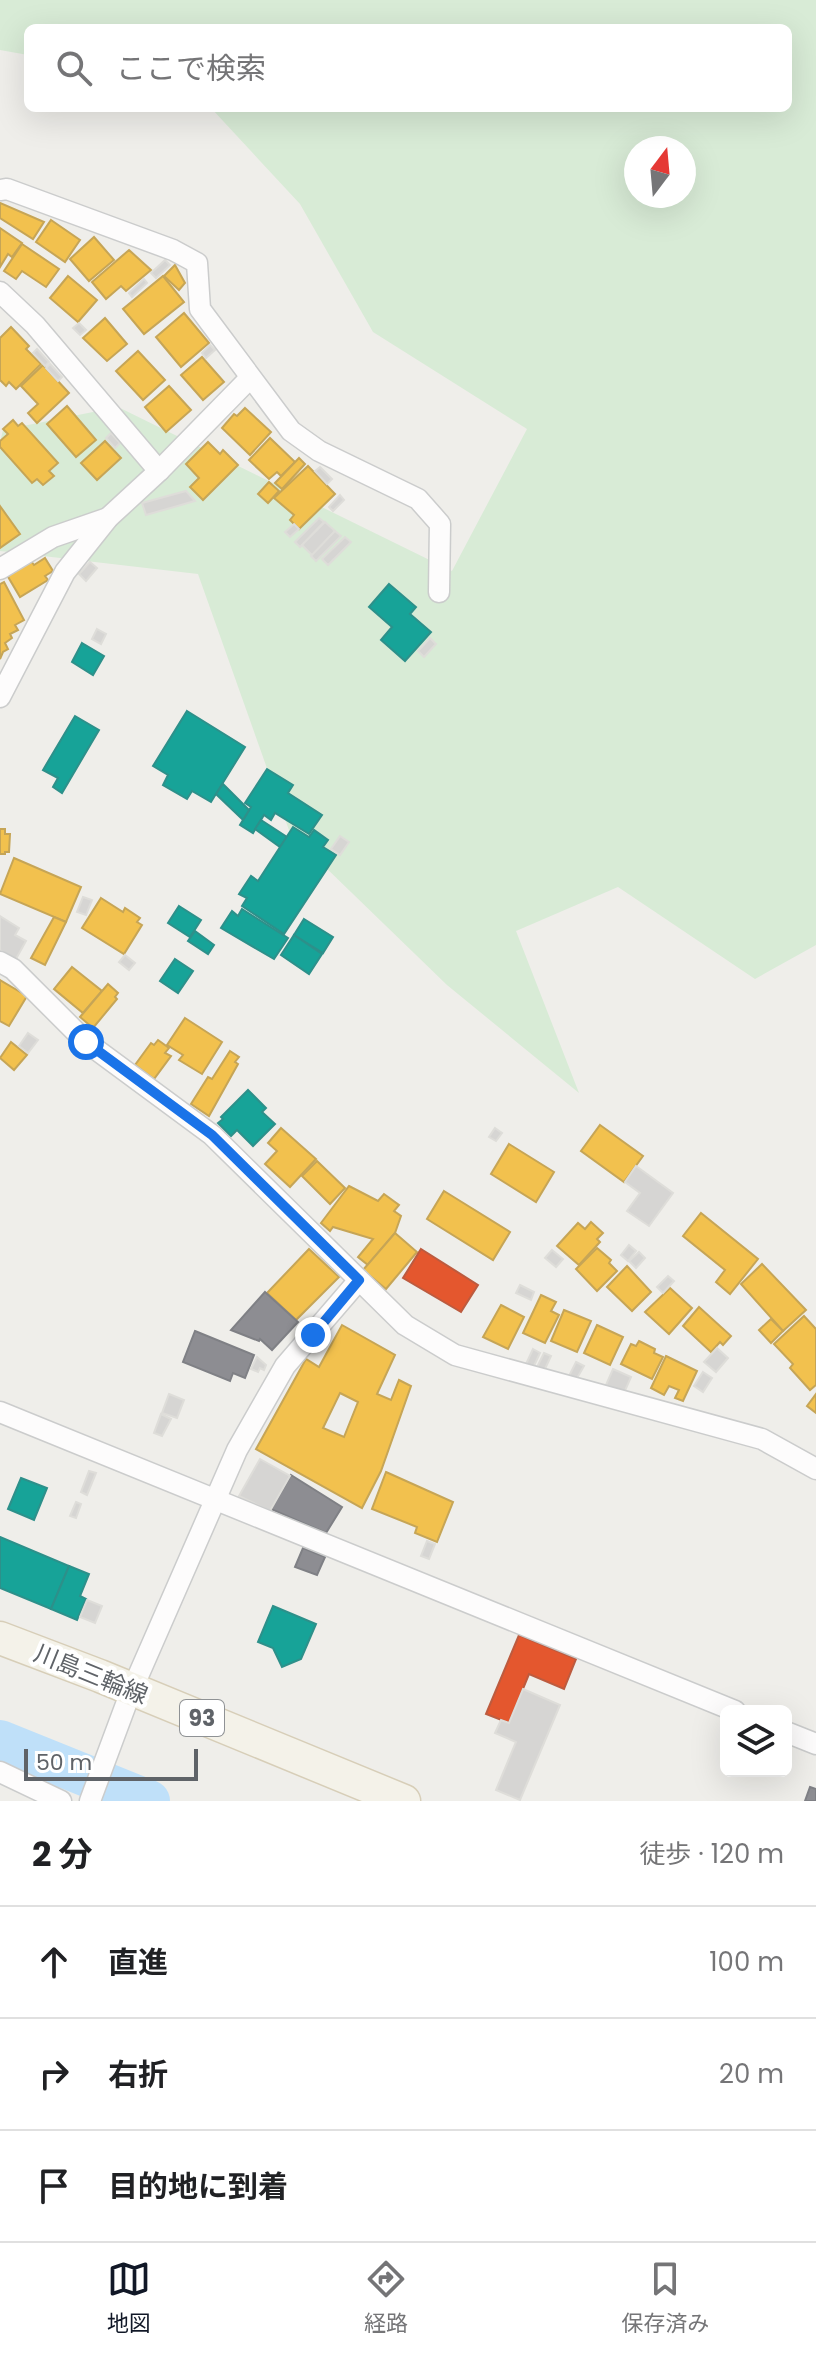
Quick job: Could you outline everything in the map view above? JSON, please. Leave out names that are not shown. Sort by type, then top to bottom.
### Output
[{"type":"main road","name":"川島三輪線","points":[[0,1638],[130,1694],[404,1801]]},
{"type":"street","points":[[0,190],[7,189],[173,250],[197,263],[200,309],[291,431],[319,451],[418,499],[440,524],[439,592]]},
{"type":"street","points":[[0,292],[35,325],[159,471]]},
{"type":"street","points":[[0,697],[65,572],[108,518],[250,378]]},
{"type":"street","points":[[0,569],[53,537],[108,518]]},
{"type":"street","points":[[0,962],[13,969],[86,1042],[212,1135],[405,1325],[455,1355],[762,1439],[816,1469]]},
{"type":"street","points":[[90,1801],[130,1694],[237,1450],[285,1366],[359,1280]]},
{"type":"street","points":[[0,1412],[720,1705]]},
{"type":"street","points":[[792,1734],[816,1744]]},
{"type":"street","points":[[0,1772],[61,1801]]},
{"type":"green space","points":[[0,0],[816,0],[816,945],[755,979],[618,887],[516,931],[579,1093],[447,985],[290,833],[198,574],[0,551],[0,442],[3,430],[118,407],[452,571],[527,429],[373,332],[300,204],[215,112],[792,112],[792,24],[24,24],[24,54],[0,50]]},
{"type":"building: 住宅","points":[[0,203],[44,222],[33,239],[0,218]]},
{"type":"building: 住宅","points":[[51,220],[80,240],[65,262],[36,242]]},
{"type":"building: 住宅","points":[[0,228],[22,243],[12,257],[8,254],[0,267]]},
{"type":"building: 住宅","points":[[94,237],[114,260],[89,281],[70,259]]},
{"type":"building: 住宅","points":[[22,244],[59,269],[46,287],[22,271],[16,279],[4,271]]},
{"type":"building: 住宅","points":[[129,250],[151,270],[126,291],[121,286],[106,299],[92,282]]},
{"type":"building: 住宅","points":[[175,265],[185,283],[179,290],[164,276]]},
{"type":"building: 住宅","points":[[68,276],[97,300],[78,322],[50,298]]},
{"type":"building: 住宅","points":[[163,276],[184,302],[144,334],[123,309]]},
{"type":"building: 住宅","points":[[184,313],[209,343],[181,367],[156,337]]},
{"type":"building: 住宅","points":[[105,318],[127,344],[107,361],[83,338]]},
{"type":"building: 住宅","points":[[11,327],[41,364],[16,389],[9,382],[6,386],[0,380],[0,338]]},
{"type":"building: 住宅","points":[[138,351],[165,380],[143,400],[116,371]]},
{"type":"building: 住宅","points":[[202,357],[224,382],[203,400],[181,375]]},
{"type":"building: 住宅","points":[[43,365],[69,393],[37,423],[28,413],[38,404],[21,386]]},
{"type":"building: 住宅","points":[[169,386],[191,410],[166,432],[145,407]]},
{"type":"building: 住宅","points":[[67,406],[96,440],[76,457],[47,424]]},
{"type":"building: 住宅","points":[[245,408],[271,432],[250,455],[222,428],[234,414],[237,416]]},
{"type":"building: 住宅","points":[[13,420],[18,426],[22,423],[58,463],[49,471],[54,476],[43,485],[37,479],[32,483],[0,447],[0,441],[8,434],[3,429]]},
{"type":"building: 住宅","points":[[270,438],[295,462],[281,476],[277,472],[269,479],[249,460]]},
{"type":"building: 住宅","points":[[105,441],[121,458],[97,480],[81,463]]},
{"type":"building: 住宅","points":[[208,442],[220,454],[223,450],[238,465],[203,500],[190,487],[199,478],[186,464]]},
{"type":"building: 住宅","points":[[299,458],[305,464],[282,489],[275,483]]},
{"type":"building: 住宅","points":[[308,466],[335,494],[299,529],[290,520],[294,515],[274,498]]},
{"type":"building: 住宅","points":[[269,482],[279,491],[268,503],[258,494]]},
{"type":"building: 住宅","points":[[0,506],[20,534],[0,548]]},
{"type":"building: 住宅","points":[[45,558],[53,571],[45,576],[48,580],[20,597],[7,575],[31,561],[34,565]]},
{"type":"building: 住宅","points":[[4,582],[24,620],[15,625],[18,630],[10,634],[12,638],[5,643],[8,649],[0,659],[0,584]]},
{"type":"building: 住宅","points":[[0,829],[10,834],[9,852],[5,854],[0,854]]},
{"type":"building: 住宅","points":[[14,858],[81,887],[66,922],[0,894]]},
{"type":"building: 住宅","points":[[101,898],[123,912],[125,908],[140,918],[137,922],[142,925],[124,954],[82,928]]},
{"type":"building: 住宅","points":[[54,917],[66,922],[45,965],[31,958]]},
{"type":"building: 住宅","points":[[72,967],[102,991],[83,1013],[54,989]]},
{"type":"building: 住宅","points":[[0,980],[27,996],[9,1026],[0,1021]]},
{"type":"building: 住宅","points":[[108,984],[118,993],[117,999],[93,1028],[80,1017]]},
{"type":"building: 住宅","points":[[185,1018],[222,1042],[202,1074],[179,1060],[183,1055],[167,1045]]},
{"type":"building: 住宅","points":[[158,1040],[169,1048],[165,1053],[171,1056],[154,1079],[135,1065],[151,1043],[154,1045]]},
{"type":"building: 住宅","points":[[11,1042],[27,1055],[14,1070],[0,1058]]},
{"type":"building: 住宅","points":[[230,1051],[239,1057],[235,1062],[238,1064],[209,1116],[191,1104]]},
{"type":"building: 住宅","points":[[600,1125],[643,1156],[624,1182],[581,1151]]},
{"type":"building: 住宅","points":[[281,1128],[316,1159],[290,1187],[265,1164],[277,1151],[268,1143]]},
{"type":"building: 住宅","points":[[509,1144],[554,1172],[536,1202],[491,1174]]},
{"type":"building: 住宅","points":[[317,1161],[345,1188],[330,1204],[302,1176]]},
{"type":"building: 住宅","points":[[349,1186],[378,1201],[384,1194],[399,1205],[394,1211],[401,1216],[395,1233],[368,1265],[358,1257],[373,1239],[333,1227],[330,1231],[321,1223]]},
{"type":"building: 住宅","points":[[444,1191],[510,1232],[493,1260],[427,1219]]},
{"type":"building: 住宅","points":[[701,1213],[758,1259],[730,1294],[716,1282],[725,1270],[683,1236]]},
{"type":"building: 住宅","points":[[591,1222],[603,1233],[597,1239],[600,1242],[579,1265],[557,1246],[578,1223],[585,1229]]},
{"type":"building: 住宅","points":[[395,1233],[417,1252],[386,1289],[363,1270]]},
{"type":"building: 住宅","points":[[597,1248],[611,1260],[609,1263],[617,1271],[597,1291],[576,1269]]},
{"type":"building: 住宅","points":[[309,1249],[339,1277],[296,1320],[267,1293]]},
{"type":"building: 住宅","points":[[762,1264],[806,1310],[783,1331],[741,1284]]},
{"type":"building: 住宅","points":[[627,1266],[651,1292],[632,1311],[607,1287]]},
{"type":"building: 住宅","points":[[670,1288],[692,1308],[669,1334],[645,1312]]},
{"type":"building: 住宅","points":[[541,1295],[556,1302],[551,1311],[559,1315],[545,1343],[523,1333]]},
{"type":"building: 住宅","points":[[501,1305],[524,1317],[508,1349],[483,1337]]},
{"type":"building: 住宅","points":[[699,1307],[731,1336],[711,1352],[683,1326]]},
{"type":"building: 住宅","points":[[564,1310],[591,1321],[577,1352],[551,1341]]},
{"type":"building: 住宅","points":[[804,1316],[816,1329],[816,1385],[810,1390],[790,1368],[793,1364],[774,1344]]},
{"type":"building: 住宅","points":[[771,1319],[783,1331],[771,1343],[759,1330]]},
{"type":"building: 住宅","points":[[342,1325],[395,1355],[377,1394],[391,1400],[399,1380],[411,1386],[381,1471],[362,1508],[256,1449],[306,1359],[319,1367]],"holes":[[[340,1393],[358,1402],[344,1437],[323,1428]]]},
{"type":"building: 住宅","points":[[597,1325],[623,1337],[610,1365],[584,1353]]},
{"type":"building: 住宅","points":[[639,1341],[663,1357],[652,1379],[621,1364],[631,1344],[636,1346]]},
{"type":"building: 住宅","points":[[666,1356],[697,1371],[683,1401],[675,1398],[679,1390],[669,1386],[664,1395],[651,1388]]},
{"type":"building: 住宅","points":[[816,1394],[816,1413],[807,1406]]},
{"type":"building: 住宅","points":[[386,1472],[453,1502],[437,1542],[415,1533],[417,1527],[372,1509]]},
{"type":"building: 商業","points":[[421,1249],[478,1285],[461,1312],[403,1278]]},
{"type":"building: 商業","points":[[519,1635],[576,1659],[564,1689],[529,1674],[509,1723],[486,1714]]},
{"type":"building: 公共","points":[[389,584],[416,607],[410,614],[431,632],[405,661],[381,640],[392,627],[369,607]]},
{"type":"building: 公共","points":[[82,643],[104,656],[93,675],[72,662]]},
{"type":"building: 公共","points":[[187,711],[245,747],[211,802],[192,791],[187,799],[163,785],[168,775],[153,766]]},
{"type":"building: 公共","points":[[75,716],[99,730],[62,793],[53,787],[58,778],[43,770]]},
{"type":"building: 公共","points":[[267,769],[293,785],[288,793],[322,815],[309,834],[275,813],[271,820],[264,815],[253,833],[240,825],[251,807],[245,803]]},
{"type":"building: 公共","points":[[223,784],[249,810],[243,820],[216,794]]},
{"type":"building: 公共","points":[[261,820],[287,837],[280,847],[255,829]]},
{"type":"building: 公共","points":[[293,827],[309,837],[314,830],[328,840],[323,847],[336,855],[284,934],[242,906],[247,898],[239,894],[251,876],[258,881]]},
{"type":"building: 公共","points":[[179,906],[201,920],[190,937],[168,923]]},
{"type":"building: 公共","points":[[242,909],[288,938],[274,959],[221,928],[232,911],[238,916]]},
{"type":"building: 公共","points":[[304,919],[333,937],[323,953],[294,935]]},
{"type":"building: 公共","points":[[195,931],[214,945],[208,954],[188,941]]},
{"type":"building: 公共","points":[[294,935],[322,954],[309,974],[281,955]]},
{"type":"building: 公共","points":[[175,959],[193,971],[178,993],[160,981]]},
{"type":"building: 公共","points":[[248,1090],[266,1108],[262,1112],[275,1124],[253,1146],[237,1130],[231,1136],[218,1123]]},
{"type":"building: 公共","points":[[21,1478],[47,1488],[34,1520],[8,1509]]},
{"type":"building: 公共","points":[[0,1537],[69,1566],[51,1609],[0,1588]]},
{"type":"building: 公共","points":[[69,1566],[89,1574],[80,1596],[86,1599],[77,1620],[51,1609]]},
{"type":"building: 公共","points":[[273,1606],[316,1624],[301,1659],[282,1667],[273,1648],[258,1642]]},
{"type":"building: 工業","points":[[265,1292],[298,1322],[272,1350],[260,1339],[231,1330]]},
{"type":"building: 工業","points":[[195,1331],[254,1355],[245,1378],[233,1373],[230,1381],[183,1362]]},
{"type":"building: 工業","points":[[291,1475],[342,1507],[326,1533],[271,1509]]},
{"type":"building: 工業","points":[[303,1548],[325,1557],[317,1575],[295,1567]]},
{"type":"building: 工業","points":[[810,1787],[816,1789],[816,1801],[805,1801]]},
{"type":"building: その他","points":[[165,260],[170,265],[156,278],[151,273]]},
{"type":"building: その他","points":[[144,279],[147,283],[132,297],[129,293]]},
{"type":"building: その他","points":[[79,323],[86,330],[80,335],[73,328]]},
{"type":"building: その他","points":[[210,345],[215,350],[206,358],[202,353]]},
{"type":"building: その他","points":[[37,349],[49,362],[45,366],[33,353]]},
{"type":"building: その他","points":[[50,364],[62,377],[58,381],[46,368]]},
{"type":"building: その他","points":[[111,433],[120,443],[115,448],[106,438]]},
{"type":"building: その他","points":[[320,467],[332,479],[327,484],[315,471]]},
{"type":"building: その他","points":[[186,491],[195,501],[146,515],[142,503]]},
{"type":"building: その他","points":[[340,495],[344,500],[333,511],[329,507]]},
{"type":"building: その他","points":[[319,518],[324,522],[300,547],[295,542]]},
{"type":"building: その他","points":[[325,522],[335,531],[312,555],[302,545]]},
{"type":"building: その他","points":[[294,524],[299,529],[290,537],[285,532]]},
{"type":"building: その他","points":[[335,531],[341,536],[316,561],[311,556]]},
{"type":"building: その他","points":[[345,537],[351,542],[328,565],[322,559]]},
{"type":"building: その他","points":[[90,562],[97,568],[86,581],[79,574]]},
{"type":"building: その他","points":[[97,629],[106,634],[101,644],[92,639]]},
{"type":"building: その他","points":[[430,638],[436,644],[424,657],[418,651]]},
{"type":"building: その他","points":[[340,836],[349,842],[340,855],[331,849]]},
{"type":"building: その他","points":[[83,897],[92,900],[86,915],[77,912]]},
{"type":"building: その他","points":[[0,916],[19,928],[15,935],[26,941],[16,959],[0,950]]},
{"type":"building: その他","points":[[125,955],[135,963],[129,970],[119,962]]},
{"type":"building: その他","points":[[28,1033],[38,1040],[28,1053],[19,1046]]},
{"type":"building: その他","points":[[495,1128],[502,1133],[496,1141],[489,1137]]},
{"type":"building: その他","points":[[636,1166],[673,1193],[649,1226],[627,1211],[640,1193],[625,1182]]},
{"type":"building: その他","points":[[629,1245],[636,1251],[628,1261],[621,1255]]},
{"type":"building: その他","points":[[552,1250],[563,1259],[556,1267],[545,1258]]},
{"type":"building: その他","points":[[639,1252],[645,1258],[636,1268],[629,1261]]},
{"type":"building: その他","points":[[668,1276],[674,1281],[663,1293],[657,1287]]},
{"type":"building: その他","points":[[520,1285],[534,1292],[531,1300],[516,1293]]},
{"type":"building: その他","points":[[717,1348],[728,1358],[716,1372],[704,1362]]},
{"type":"building: その他","points":[[533,1349],[540,1353],[533,1368],[526,1364]]},
{"type":"building: その他","points":[[544,1353],[551,1356],[544,1371],[537,1367]]},
{"type":"building: その他","points":[[257,1357],[266,1365],[264,1370],[260,1368],[258,1372],[251,1369]]},
{"type":"building: その他","points":[[576,1362],[584,1366],[576,1380],[569,1376]]},
{"type":"building: その他","points":[[613,1369],[631,1377],[624,1393],[606,1385]]},
{"type":"building: その他","points":[[703,1372],[712,1378],[703,1392],[694,1386]]},
{"type":"building: その他","points":[[169,1394],[184,1400],[177,1418],[162,1413]]},
{"type":"building: その他","points":[[161,1414],[171,1419],[162,1436],[154,1433]]},
{"type":"building: その他","points":[[260,1459],[290,1476],[270,1511],[239,1496]]},
{"type":"building: その他","points":[[89,1471],[96,1473],[87,1495],[81,1492]]},
{"type":"building: その他","points":[[76,1502],[81,1504],[76,1518],[70,1516]]},
{"type":"building: その他","points":[[427,1541],[435,1544],[429,1559],[421,1556]]},
{"type":"building: その他","points":[[87,1600],[102,1606],[95,1623],[80,1617]]},
{"type":"building: その他","points":[[523,1689],[560,1705],[520,1800],[496,1790],[516,1742],[495,1733],[501,1720],[509,1723]]},
{"type":"waterway","points":[[0,1741],[149,1801]]},
{"type":"route","points":[[86,1042],[212,1135],[359,1280],[313,1335]]}]
